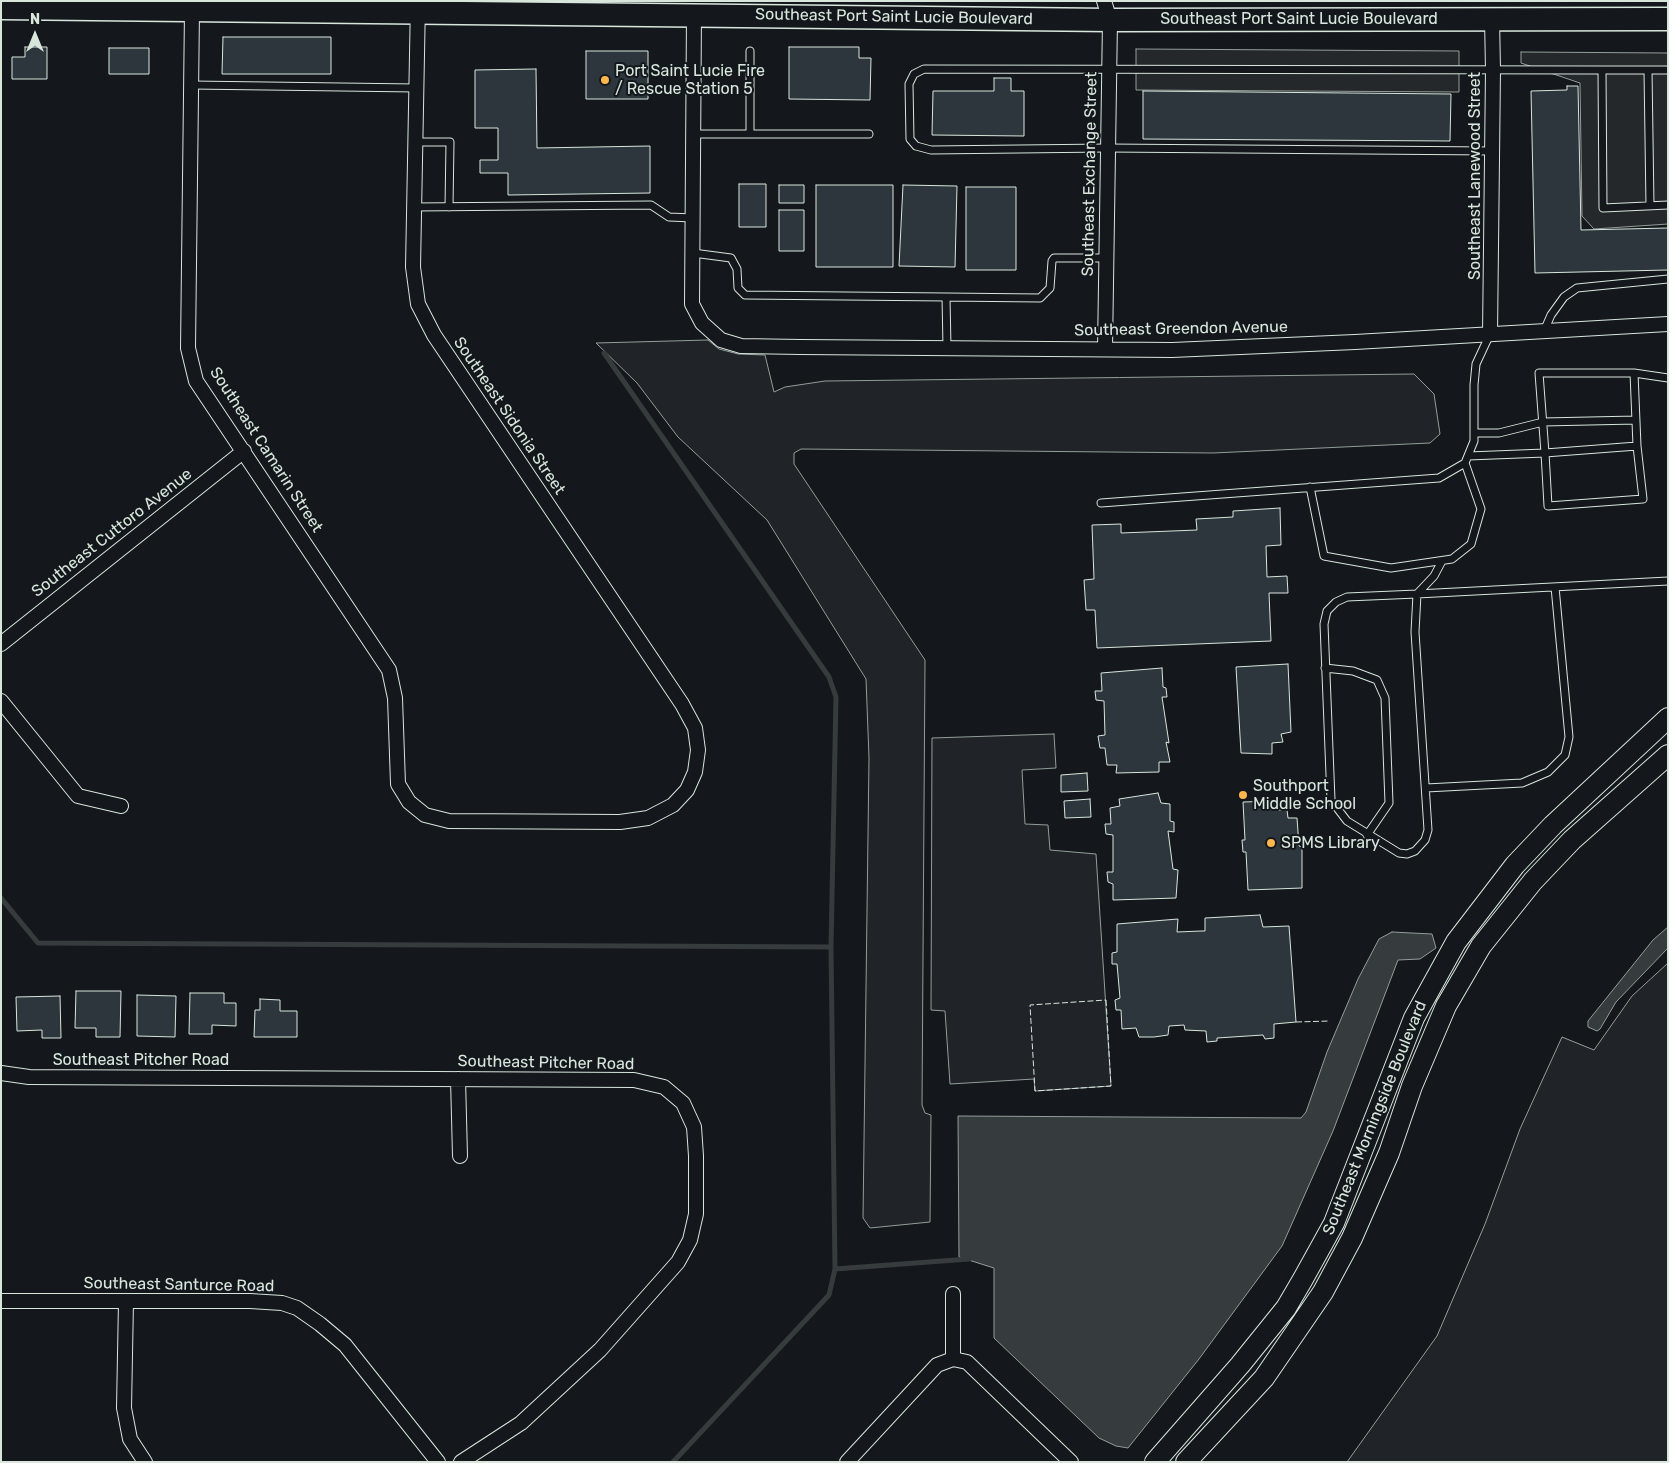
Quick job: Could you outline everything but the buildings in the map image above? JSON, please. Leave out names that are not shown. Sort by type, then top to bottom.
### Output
[{"type":"main road","name":"Southeast Port Saint Lucie Boulevard","points":[[1,8],[192,10],[418,6],[694,14],[1107,10],[1492,18],[1668,19]]},
{"type":"street","name":"Southeast Sidonia Street","points":[[418,6],[413,267],[418,304],[434,335],[682,704],[695,728],[698,750],[695,772],[686,790],[673,805],[648,818],[620,822],[449,821],[425,814]]},
{"type":"street","name":"Southeast Camarin Street","points":[[192,10],[188,348],[196,381],[389,670],[395,698],[398,784],[409,802],[425,814]]},
{"type":"street","name":"Southeast Exchange Street","points":[[1105,349],[1107,10]]},
{"type":"street","points":[[693,254],[694,14]]},
{"type":"street","name":"Southeast Lanewood Street","points":[[1490,334],[1492,18]]},
{"type":"street","name":"Southeast Greendon Avenue","points":[[693,254],[692,304],[702,323],[721,340],[740,346],[1172,350],[1668,324]]},
{"type":"street","name":"Southeast Cuttoro Avenue","points":[[1,644],[244,451]]},
{"type":"street","points":[[1,701],[78,796],[121,806]]},
{"type":"street","name":"Southeast Morningside Boulevard","points":[[1155,1462],[1240,1365],[1286,1308],[1303,1279],[1334,1223],[1404,1040],[1435,977],[1456,942],[1515,865],[1553,825],[1668,718]]},
{"type":"street","name":"Southeast Morningside Boulevard","points":[[1186,1462],[1264,1378],[1322,1292],[1352,1238],[1382,1170],[1446,1006],[1482,946],[1533,882],[1572,840],[1668,755]]},
{"type":"street","points":[[1553,825],[1572,840]]},
{"type":"street","points":[[1404,1040],[1428,1048]]},
{"type":"street","name":"Southeast Pitcher Road","points":[[1,1073],[29,1077],[634,1080],[664,1087],[683,1102],[694,1127],[696,1214],[690,1240],[678,1262],[600,1350],[521,1424],[461,1462]]},
{"type":"street","points":[[458,1079],[460,1156]]},
{"type":"street","points":[[1303,1279],[1322,1292]]},
{"type":"street","points":[[953,1294],[954,1359]]},
{"type":"street","name":"Southeast Santurce Road","points":[[1,1301],[250,1301],[282,1303],[297,1308],[345,1345],[438,1462]]},
{"type":"street","points":[[126,1301],[124,1408],[130,1439],[145,1462]]},
{"type":"street","points":[[847,1462],[937,1365],[954,1359],[967,1362],[1071,1462]]},
{"type":"lane","points":[[750,51],[750,134]]},
{"type":"lane","points":[[1492,151],[1107,148],[931,150],[916,146],[910,139],[909,84],[914,74],[924,69],[1668,70]]},
{"type":"lane","points":[[1602,70],[1603,208],[1668,205]]},
{"type":"lane","points":[[1648,70],[1650,206]]},
{"type":"lane","points":[[191,85],[416,88]]},
{"type":"lane","points":[[694,134],[869,134]]},
{"type":"lane","points":[[415,142],[450,142],[449,207]]},
{"type":"lane","points":[[414,207],[650,205],[669,217],[693,218]]},
{"type":"lane","points":[[693,254],[731,258],[737,269],[738,288],[745,295],[1040,298],[1050,288],[1052,261],[1054,258],[1106,258]]},
{"type":"lane","points":[[1544,331],[1551,315],[1564,297],[1577,288],[1668,279]]},
{"type":"lane","points":[[946,297],[947,348]]},
{"type":"lane","points":[[1310,487],[1324,556],[1391,568],[1452,560],[1472,544],[1480,509],[1465,464],[1474,441],[1476,364],[1490,334]]},
{"type":"lane","points":[[1634,373],[1637,446],[1643,499],[1548,506],[1539,373],[1634,373],[1668,378]]},
{"type":"lane","points":[[1474,433],[1499,433],[1543,422],[1636,420]]},
{"type":"lane","points":[[1468,456],[1545,453],[1637,446]]},
{"type":"lane","points":[[1101,503],[1439,478],[1465,464]]},
{"type":"lane","points":[[1442,561],[1434,576],[1418,594],[1415,632],[1428,830],[1425,840],[1415,851],[1399,854],[1347,821],[1331,800],[1324,624],[1327,611],[1336,602],[1347,597],[1418,594],[1668,581]]},
{"type":"lane","points":[[1426,788],[1522,783],[1548,772],[1565,755],[1569,737],[1555,587]]},
{"type":"lane","points":[[1325,668],[1353,672],[1378,680],[1385,698],[1389,803],[1367,835]]},
{"type":"shaded area","points":[[1136,49],[1459,51],[1459,92],[1136,90]]},
{"type":"shaded area","points":[[1521,52],[1668,53],[1668,224],[1594,229],[1582,216],[1580,83],[1521,63]]},
{"type":"shaded area","points":[[708,340],[719,349],[738,354],[765,355],[774,392],[785,387],[825,381],[1414,374],[1434,394],[1440,434],[1430,443],[1213,453],[801,449],[794,453],[794,464],[925,660],[922,1105],[925,1113],[931,1115],[930,1222],[870,1228],[863,1218],[869,758],[866,679],[767,520],[678,437],[637,383],[596,343]]},
{"type":"shaded area","points":[[1054,734],[1056,768],[1022,770],[1025,824],[1048,825],[1050,850],[1096,854],[1111,1086],[1035,1091],[1034,1079],[950,1084],[945,1011],[931,1010],[932,738]]},
{"type":"shaded area","points":[[1668,927],[1668,948],[1616,1002],[1600,1029],[1597,1031],[1588,1027],[1588,1021],[1653,940]]},
{"type":"shaded area","points":[[1392,932],[1432,934],[1436,948],[1420,959],[1398,960],[1333,1131],[1282,1246],[1199,1359],[1128,1448],[1116,1446],[1099,1438],[994,1338],[994,1268],[959,1257],[958,1116],[1301,1118],[1306,1112],[1327,1052],[1358,979],[1379,939]]},
{"type":"shaded area","points":[[1668,963],[1668,1462],[1347,1462],[1437,1336],[1485,1224],[1520,1129],[1562,1037],[1594,1050],[1632,996]]},
{"type":"waterway","points":[[604,353],[829,677],[836,697],[831,947],[835,1269],[829,1295],[673,1462]]},
{"type":"waterway","points":[[1,898],[38,943],[831,947]]},
{"type":"waterway","points":[[835,1269],[969,1259]]},
{"type":"fence","points":[[1106,1000],[1111,1086],[1035,1091],[1030,1005],[1106,1000]]},
{"type":"fence","points":[[1296,1022],[1330,1021]]},
{"type":"place","name":"Port Saint Lucie Fire / Rescue Station 5","points":[[605,80]]},
{"type":"place","name":"Southport Middle School","points":[[1243,795]]},
{"type":"place","name":"SPMS Library","points":[[1271,843]]}]
